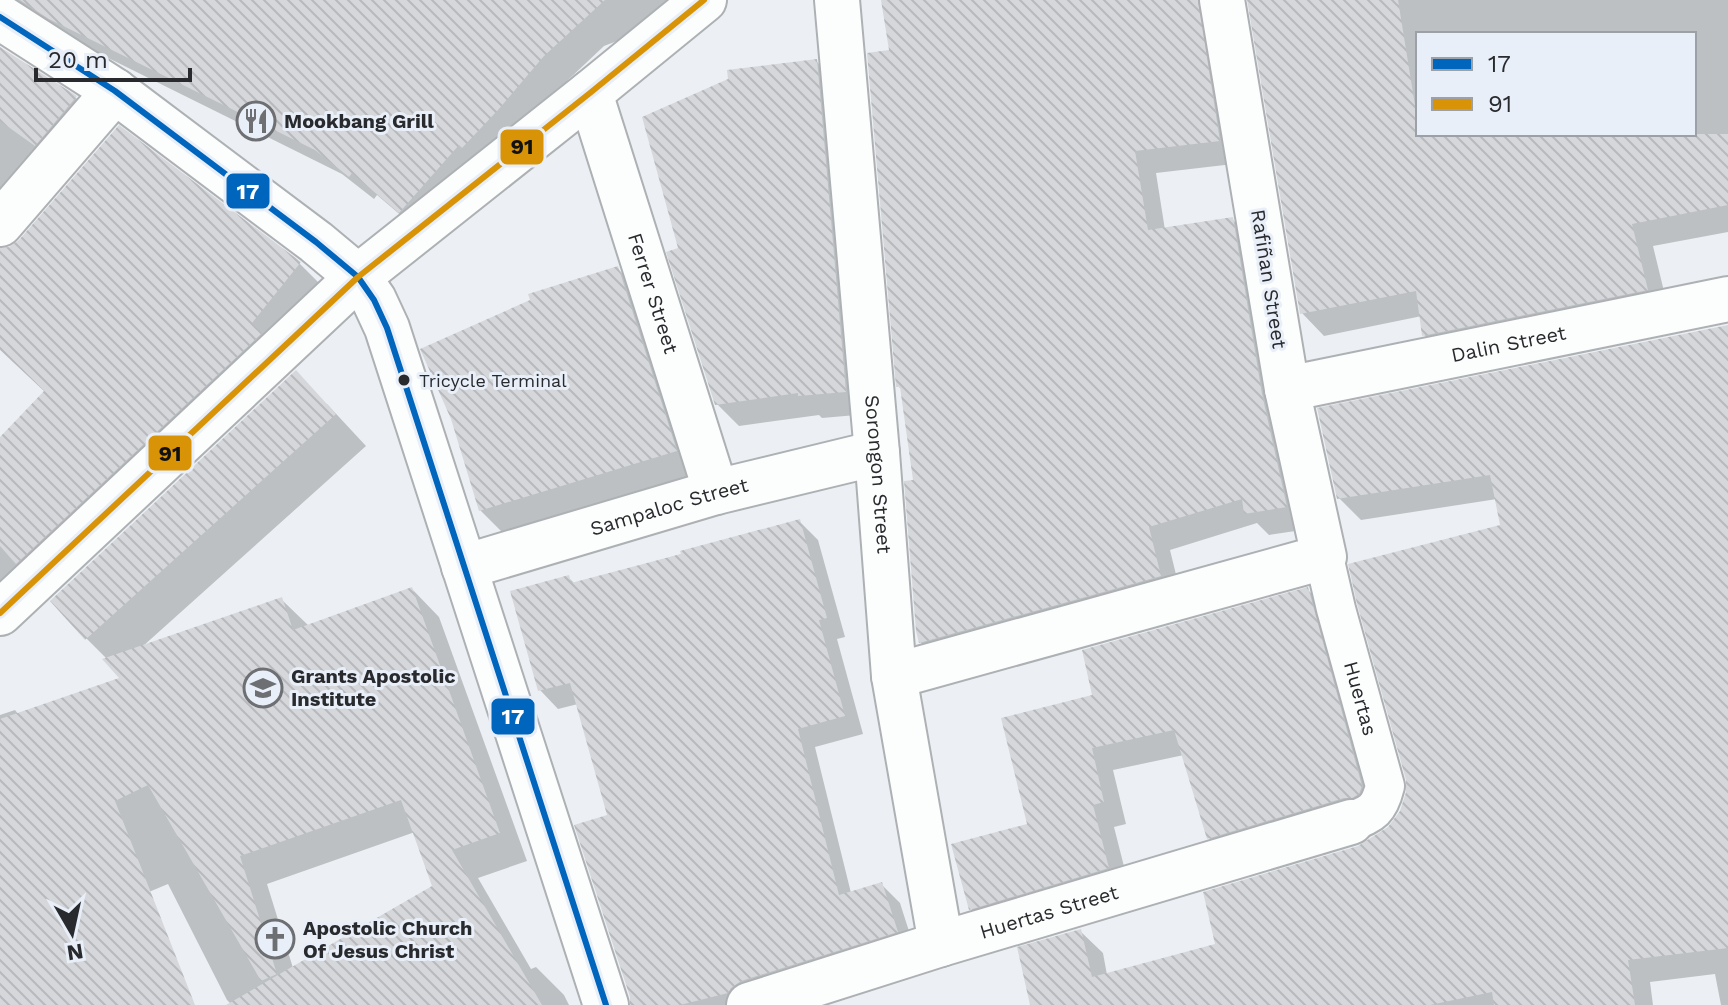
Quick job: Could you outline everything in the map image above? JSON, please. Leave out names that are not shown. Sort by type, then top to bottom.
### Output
[{"type":"street","points":[[0,613],[358,277],[704,0]]},
{"type":"street","name":"Sorongon Street","points":[[837,0],[894,676],[941,944]]},
{"type":"street","name":"Rafiñan Street","points":[[1222,0],[1287,389],[1324,557]]},
{"type":"street","points":[[0,17],[115,91],[316,242],[358,277],[374,300],[387,328],[606,1005]]},
{"type":"street","points":[[0,224],[115,91]]},
{"type":"street","name":"Ferrer Street","points":[[590,93],[716,492]]},
{"type":"street","name":"Dalin Street","points":[[1287,389],[1728,299]]},
{"type":"street","name":"Sampaloc Street","points":[[464,567],[716,492],[877,453]]},
{"type":"street","points":[[894,676],[1324,557]]},
{"type":"street","name":"Huertas","points":[[1324,557],[1385,786],[1381,802],[1370,814],[1351,822]]},
{"type":"street","name":"Huertas Street","points":[[749,1005],[941,944],[1351,822]]},
{"type":"building","points":[[20,0],[605,0],[544,56],[498,110],[462,148],[459,145],[399,213],[352,173],[349,177],[315,150],[49,19]]},
{"type":"building","points":[[881,0],[1198,0],[1220,141],[1135,151],[1148,230],[1233,217],[1262,394],[1287,507],[1244,514],[1242,499],[1149,527],[1161,576],[919,643],[904,481],[913,480],[900,387],[896,387],[867,53],[889,50]]},
{"type":"building","points":[[1247,0],[1398,0],[1416,112],[1416,136],[1728,134],[1728,205],[1632,224],[1648,290],[1422,336],[1416,291],[1300,314]]},
{"type":"building","points":[[0,47],[77,96],[35,146],[0,121]]},
{"type":"building","points":[[817,59],[846,392],[798,396],[798,393],[715,405],[666,252],[678,248],[642,117],[728,79],[727,70]]},
{"type":"building","points":[[119,125],[301,262],[252,323],[262,333],[16,564],[0,546],[0,437],[44,391],[0,350],[0,248],[9,247],[19,240]]},
{"type":"building","points":[[618,266],[677,451],[479,511],[451,419],[420,349],[530,300],[528,294]]},
{"type":"building","points":[[1728,325],[1728,948],[1628,960],[1635,1005],[1494,1005],[1492,992],[1430,1005],[1030,1005],[1017,947],[1081,929],[1092,977],[1215,944],[1203,892],[1358,846],[1388,827],[1400,811],[1406,780],[1348,564],[1500,525],[1490,475],[1337,499],[1317,408]]},
{"type":"building","points":[[296,370],[336,414],[85,640],[50,601]]},
{"type":"building","points":[[800,519],[827,618],[819,620],[845,716],[798,729],[839,895],[882,882],[898,932],[741,981],[728,993],[680,1005],[630,1005],[574,825],[607,815],[570,683],[538,691],[510,591],[569,575],[571,583]]},
{"type":"building","points":[[412,587],[500,833],[452,850],[542,1005],[226,1005],[432,886],[401,800],[240,856],[277,974],[261,981],[148,785],[115,801],[195,1005],[0,1005],[0,719],[119,678],[102,659],[282,597],[293,630]]},
{"type":"building","points":[[1308,587],[1362,786],[1359,794],[1207,839],[1174,730],[1092,748],[1104,802],[1093,805],[1109,868],[969,910],[951,844],[1027,824],[1001,718],[1092,695],[1082,650]]},
{"type":"transit line","name":"91","points":[[0,613],[358,277],[704,0]]},
{"type":"transit line","name":"17","points":[[0,17],[115,91],[316,242],[358,277],[374,300],[387,328],[606,1005]]},
{"type":"place","name":"Mookbang Grill","points":[[256,121]]},
{"type":"place","name":"Tricycle Terminal","points":[[404,380]]},
{"type":"place","name":"Grants Apostolic Institute","points":[[263,688]]},
{"type":"place","name":"Apostolic Church Of Jesus Christ","points":[[275,939]]}]
